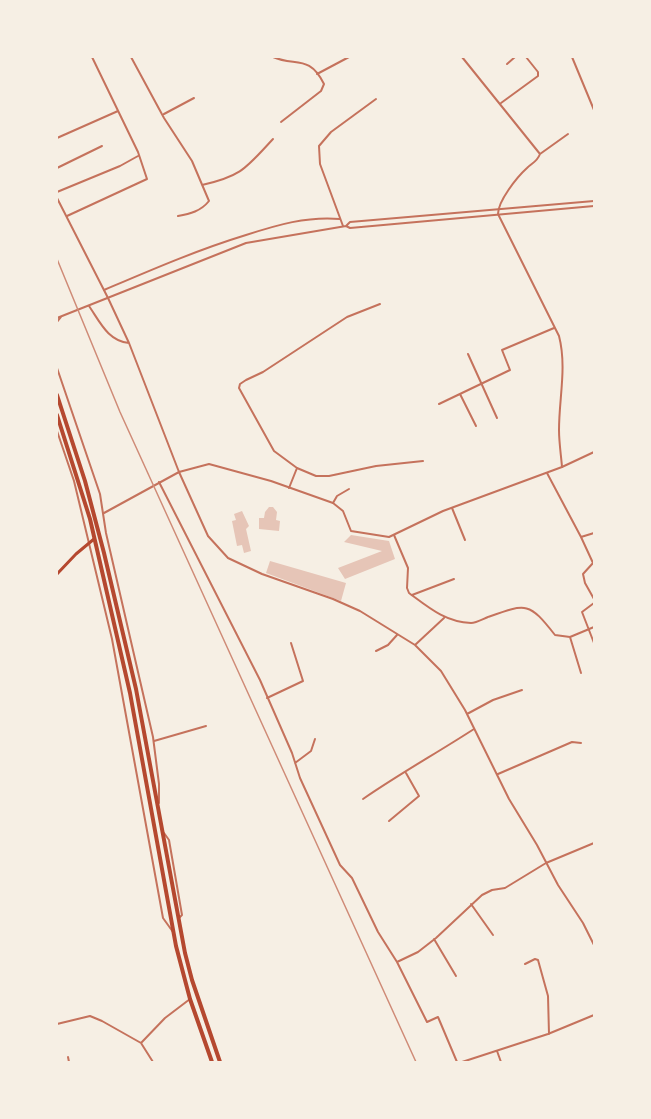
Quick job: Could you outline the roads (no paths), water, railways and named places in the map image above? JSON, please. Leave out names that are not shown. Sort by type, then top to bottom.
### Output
[{"type":"highway","points":[[57,395],[85,481],[104,553],[135,689],[170,920],[190,999],[212,1062]]},
{"type":"highway","points":[[57,415],[90,519],[150,783],[158,808],[178,919],[192,980],[220,1062]]},
{"type":"main road","points":[[57,574],[90,542],[106,533]]},
{"type":"street","points":[[66,216],[147,179],[92,57]]},
{"type":"street","points":[[131,57],[192,161],[208,201],[204,207],[191,214],[178,216]]},
{"type":"street","points":[[273,57],[302,62],[317,74],[324,84],[321,91],[281,122]]},
{"type":"street","points":[[317,74],[350,57]]},
{"type":"street","points":[[462,57],[540,154]]},
{"type":"street","points":[[507,64],[515,57]]},
{"type":"street","points":[[501,103],[538,76],[538,72],[526,57]]},
{"type":"street","points":[[572,57],[594,110]]},
{"type":"street","points":[[164,114],[194,98]]},
{"type":"street","points":[[375,99],[331,132],[319,146],[320,164],[344,226],[350,228],[594,206]]},
{"type":"street","points":[[57,138],[118,111]]},
{"type":"street","points":[[562,467],[559,430],[563,363],[561,345],[498,214],[498,209],[507,192],[525,170],[537,161],[540,154],[568,134]]},
{"type":"street","points":[[202,185],[228,179],[245,169],[273,139]]},
{"type":"street","points":[[57,168],[102,146]]},
{"type":"street","points":[[57,192],[120,166],[138,156]]},
{"type":"street","points":[[57,198],[129,343],[179,472],[208,536],[228,558],[262,574],[360,611],[415,645],[441,671],[467,714],[558,885],[583,923],[594,945]]},
{"type":"street","points":[[59,318],[246,243],[344,226],[350,222],[594,201]]},
{"type":"street","points":[[104,290],[191,253],[266,228],[305,219],[322,217],[340,219]]},
{"type":"street","points":[[380,304],[347,317],[263,372],[240,384],[239,388],[274,451],[297,468],[316,476],[423,461]]},
{"type":"street","points":[[89,306],[108,334],[119,342],[129,343]]},
{"type":"street","points":[[439,404],[510,370],[502,350],[554,328]]},
{"type":"street","points":[[468,354],[497,418]]},
{"type":"street","points":[[57,368],[93,471],[104,513],[106,533],[154,741],[159,784],[158,808]]},
{"type":"street","points":[[460,394],[476,426]]},
{"type":"street","points":[[57,431],[74,481],[90,542],[114,649],[163,918],[174,934]]},
{"type":"street","points":[[104,513],[179,472],[209,464],[271,481],[333,503],[343,511],[351,531],[389,537],[452,508],[547,473],[594,452]]},
{"type":"street","points":[[289,488],[297,468]]},
{"type":"street","points":[[547,473],[593,563],[583,574],[585,584],[594,601],[582,612],[594,643]]},
{"type":"street","points":[[159,482],[267,698],[300,778],[340,865],[352,878],[378,932],[397,962],[427,1022],[438,1017],[457,1062]]},
{"type":"street","points":[[333,503],[337,496],[349,489]]},
{"type":"street","points":[[452,508],[465,540]]},
{"type":"street","points":[[581,537],[594,533]]},
{"type":"street","points":[[394,535],[408,568],[407,588],[412,595],[444,618],[473,623],[512,609],[529,609],[538,614],[555,634],[570,637],[594,627]]},
{"type":"street","points":[[412,595],[454,579]]},
{"type":"street","points":[[415,645],[444,618]]},
{"type":"street","points":[[376,651],[388,645],[398,634]]},
{"type":"street","points":[[570,637],[580,673]]},
{"type":"street","points":[[267,698],[303,681],[291,643]]},
{"type":"street","points":[[467,714],[493,700],[522,690]]},
{"type":"street","points":[[154,741],[206,726]]},
{"type":"street","points":[[363,799],[474,729]]},
{"type":"street","points":[[295,762],[311,751],[315,739]]},
{"type":"street","points":[[497,774],[572,742],[581,743]]},
{"type":"street","points":[[389,821],[419,796],[405,772]]},
{"type":"street","points":[[397,962],[418,952],[482,895],[492,890],[505,888],[546,863],[594,843]]},
{"type":"street","points":[[471,904],[493,935]]},
{"type":"street","points":[[434,939],[456,976]]},
{"type":"street","points":[[525,964],[535,959],[538,960],[548,996],[549,1034]]},
{"type":"street","points":[[141,1043],[165,1018],[190,999]]},
{"type":"street","points":[[462,1062],[549,1034],[594,1015]]},
{"type":"street","points":[[57,1024],[90,1016],[141,1043],[153,1062]]},
{"type":"street","points":[[497,1050],[501,1062]]},
{"type":"street","points":[[68,1057],[69,1062]]},
{"type":"railway","points":[[57,259],[120,412],[416,1062]]}]
